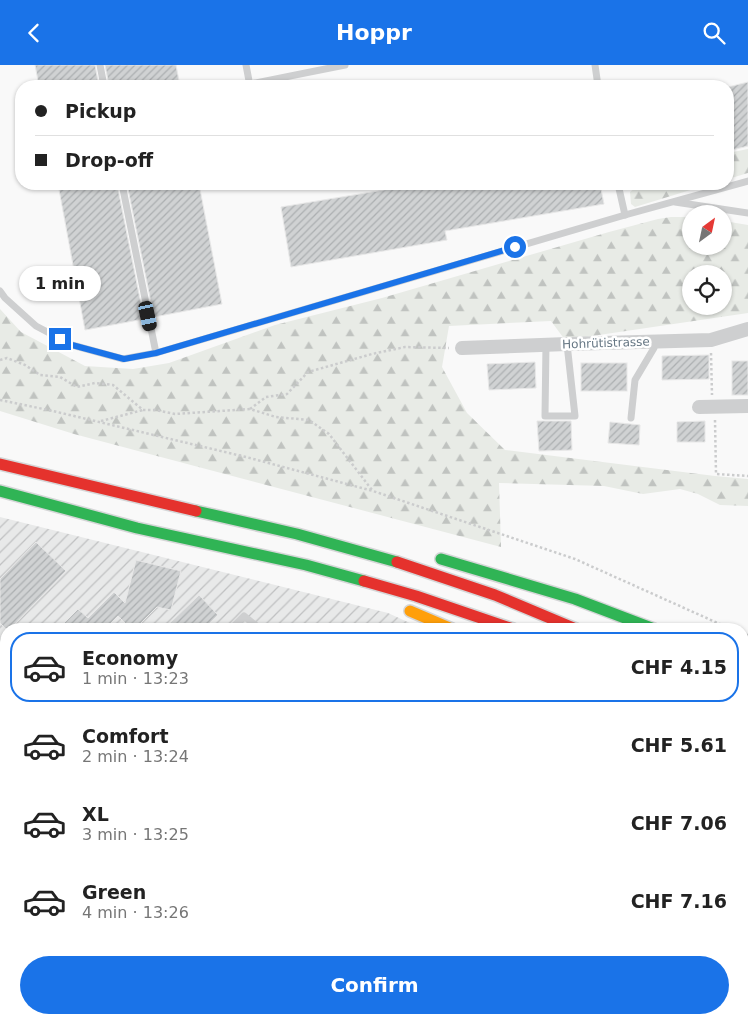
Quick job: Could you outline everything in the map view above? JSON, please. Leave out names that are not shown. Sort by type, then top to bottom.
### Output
[{"type":"main road","points":[[0,464],[129,496],[297,534],[404,564],[495,595],[562,623]]},
{"type":"main road","points":[[0,491],[137,528],[306,565],[416,597],[495,623]]},
{"type":"main road","points":[[137,528],[178,545],[270,569]]},
{"type":"main road","points":[[297,534],[379,545]]},
{"type":"main road","points":[[434,557],[575,599],[638,623]]},
{"type":"main road","points":[[403,608],[438,623]]},
{"type":"street","name":"Hohrütistrasse","points":[[462,348],[566,343],[711,341],[748,329]]},
{"type":"street","points":[[709,407],[748,407]]},
{"type":"lane","points":[[100,65],[103,80]]},
{"type":"lane","points":[[246,65],[249,80]]},
{"type":"lane","points":[[274,80],[345,65]]},
{"type":"lane","points":[[596,65],[597,80]]},
{"type":"lane","points":[[734,185],[748,181]]},
{"type":"lane","points":[[123,190],[156,353]]},
{"type":"lane","points":[[619,190],[625,215]]},
{"type":"lane","points":[[0,291],[5,298],[36,326],[72,345],[124,359],[156,353],[715,190]]},
{"type":"lane","points":[[672,202],[748,213]]},
{"type":"lane","points":[[631,417],[635,380],[654,348],[653,341]]},
{"type":"lane","points":[[546,344],[545,416],[575,415],[566,343]]},
{"type":"lane","points":[[237,623],[244,616],[253,623]]},
{"type":"path","points":[[711,341],[709,407],[716,474],[748,476]]},
{"type":"path","points":[[250,409],[266,397],[287,394],[308,372],[405,347],[462,348]]},
{"type":"path","points":[[0,360],[8,358],[25,365],[40,375],[60,377],[77,387],[95,383],[113,385],[143,410]]},
{"type":"path","points":[[0,400],[99,421],[246,457],[373,491],[575,559],[718,623]]},
{"type":"path","points":[[99,421],[143,410],[175,414],[250,409],[276,417],[309,420],[330,434],[373,491]]},
{"type":"shaded area","points":[[0,517],[388,613],[410,623],[0,623]]},
{"type":"green space","points":[[748,149],[748,173],[734,177],[734,152]]},
{"type":"green space","points":[[632,190],[690,190],[635,207],[631,204],[630,192]]},
{"type":"green space","points":[[682,217],[682,255],[732,255],[732,222],[748,225],[748,313],[565,340],[551,321],[449,326],[442,367],[467,413],[505,450],[748,479],[748,506],[720,505],[698,494],[680,489],[643,494],[604,486],[499,483],[501,547],[74,434],[0,411],[0,309],[21,332],[85,366],[133,369],[169,363],[275,325],[382,298],[658,219]]},
{"type":"building","points":[[35,65],[95,65],[98,80],[38,80]]},
{"type":"building","points":[[105,65],[176,65],[179,80],[108,80]]},
{"type":"building","points":[[748,82],[748,146],[734,150],[734,86]]},
{"type":"building","points":[[59,190],[118,190],[144,319],[85,330]]},
{"type":"building","points":[[128,190],[200,190],[222,304],[154,317]]},
{"type":"building","points":[[384,190],[601,190],[604,204],[445,231],[447,240],[291,267],[281,207]]},
{"type":"building","points":[[709,355],[709,379],[662,380],[662,356]]},
{"type":"building","points":[[732,361],[748,361],[748,395],[732,395]]},
{"type":"building","points":[[535,362],[536,388],[489,390],[487,364]]},
{"type":"building","points":[[581,363],[627,363],[627,391],[581,391]]},
{"type":"building","points":[[537,421],[571,421],[572,450],[539,451]]},
{"type":"building","points":[[705,421],[705,442],[677,442],[677,422]]},
{"type":"building","points":[[610,422],[640,425],[639,445],[608,443]]},
{"type":"building","points":[[36,542],[66,571],[16,623],[0,623],[0,579]]},
{"type":"building","points":[[136,560],[181,571],[171,610],[157,607],[141,623],[125,623],[118,616],[111,623],[64,623],[78,609],[88,618],[114,592],[125,603]]},
{"type":"building","points":[[199,595],[218,615],[210,623],[170,623]]},
{"type":"traffic: fast","points":[[0,491],[137,528],[306,565],[364,581]]},
{"type":"traffic: fast","points":[[196,511],[297,534],[397,562]]},
{"type":"traffic: fast","points":[[441,559],[575,599],[638,623]]},
{"type":"traffic: slow","points":[[410,611],[438,623]]},
{"type":"traffic: jam","points":[[0,464],[196,511]]},
{"type":"traffic: jam","points":[[397,562],[495,595],[562,623]]},
{"type":"traffic: jam","points":[[364,581],[416,596],[495,623]]},
{"type":"route","points":[[60,339],[72,345],[124,359],[156,353],[515,247]]}]
